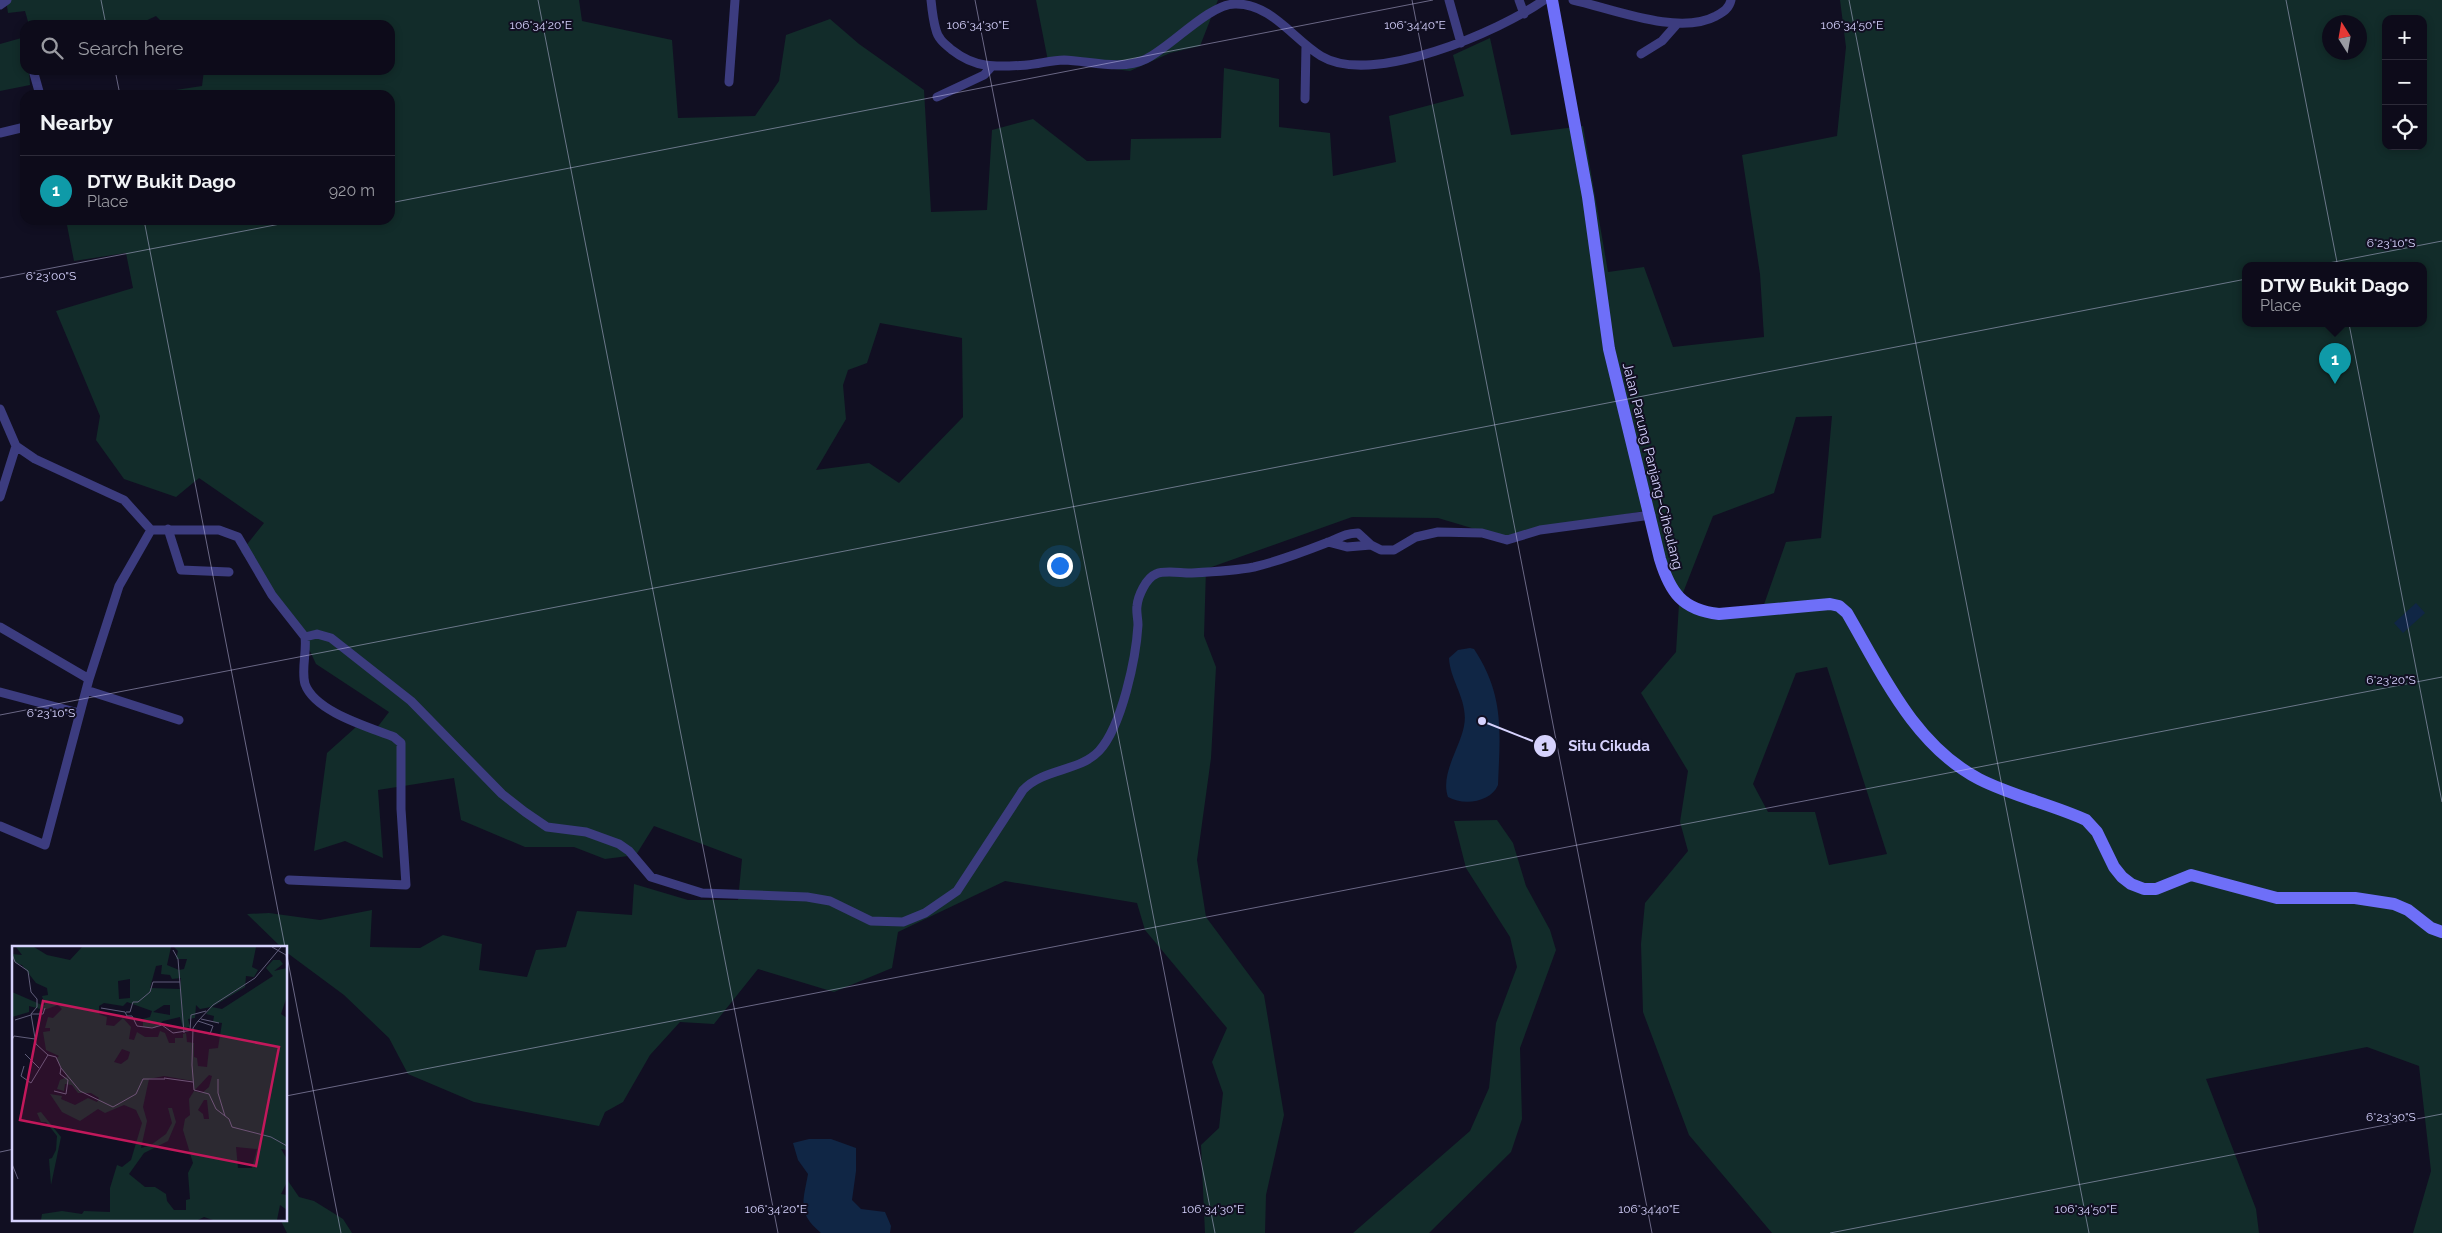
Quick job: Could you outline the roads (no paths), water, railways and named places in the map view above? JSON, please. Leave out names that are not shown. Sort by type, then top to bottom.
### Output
[{"type":"street","points":[[0,5],[7,0]]},
{"type":"street","points":[[729,82],[735,0]]},
{"type":"street","points":[[931,0],[936,31],[941,41],[972,64],[992,66],[1028,65],[1062,60],[1135,64],[1158,52],[1208,15],[1227,5],[1236,4],[1260,10],[1273,17],[1306,45],[1329,60],[1356,64],[1399,62],[1427,56],[1461,42],[1524,14],[1544,0]]},
{"type":"street","points":[[1449,0],[1461,42]]},
{"type":"street","points":[[1520,0],[1524,14]]},
{"type":"street","name":"Jalan Parung Panjang–Ciheulang","points":[[1552,0],[1588,197],[1609,349],[1667,582],[1676,595],[1689,605],[1703,612],[1719,614],[1818,604],[1839,606],[1847,613],[1899,702],[1930,741],[1979,778],[2086,820],[2097,832],[2114,867],[2131,884],[2144,889],[2156,889],[2178,878],[2191,875],[2277,898],[2332,897],[2394,904],[2408,910],[2431,928],[2442,932]]},
{"type":"street","points":[[1573,0],[1650,20],[1677,24],[1701,22],[1711,18],[1725,11],[1731,0]]},
{"type":"street","points":[[1641,54],[1662,41],[1677,24]]},
{"type":"street","points":[[1305,99],[1306,45]]},
{"type":"street","points":[[937,97],[984,75],[992,66]]},
{"type":"street","points":[[34,75],[39,90]]},
{"type":"street","points":[[0,133],[20,128]]},
{"type":"street","points":[[0,409],[16,446],[35,459],[124,500],[151,530]]},
{"type":"street","points":[[0,497],[16,446]]},
{"type":"street","points":[[305,637],[317,634],[331,638],[411,701],[502,794],[547,827],[586,832],[619,844],[629,851],[651,876],[702,893],[790,895],[830,901],[871,921],[903,922],[925,913],[957,892],[1023,790],[1031,782],[1052,772],[1086,762],[1105,743],[1118,716],[1127,687],[1134,654],[1137,604],[1148,579],[1156,573],[1198,572],[1253,567],[1286,558],[1344,534],[1358,533],[1371,545],[1381,550],[1394,550],[1416,537],[1453,531],[1482,533],[1507,540],[1540,530],[1651,515]]},
{"type":"street","points":[[168,529],[181,570],[229,572]]},
{"type":"street","points":[[151,530],[219,530],[238,537],[272,595],[305,637],[304,675],[309,692],[331,712],[394,737],[402,743],[401,809],[406,885],[289,880]]},
{"type":"street","points":[[0,826],[45,845],[56,809],[79,713],[119,586],[151,530]]},
{"type":"street","points":[[1328,542],[1347,547],[1371,545]]},
{"type":"street","points":[[0,627],[89,679]]},
{"type":"street","points":[[86,690],[179,720]]},
{"type":"street","points":[[0,692],[79,713]]},
{"type":"water","points":[[2416,603],[2425,613],[2403,633],[2394,623]]},
{"type":"water","points":[[1474,649],[1484,666],[1496,699],[1499,748],[1498,785],[1494,791],[1483,799],[1469,802],[1454,800],[1448,797],[1446,788],[1448,770],[1462,734],[1465,717],[1462,700],[1452,675],[1449,658],[1458,650]]},
{"type":"water","points":[[809,1139],[831,1139],[856,1148],[856,1171],[852,1200],[861,1209],[885,1212],[891,1226],[890,1233],[821,1233],[813,1226],[805,1213],[804,1206],[808,1174],[798,1160],[793,1143]]},
{"type":"place","name":"DTW Bukit Dago","points":[[2335,384]]},
{"type":"place","name":"Situ Cikuda","points":[[1482,721]]}]
